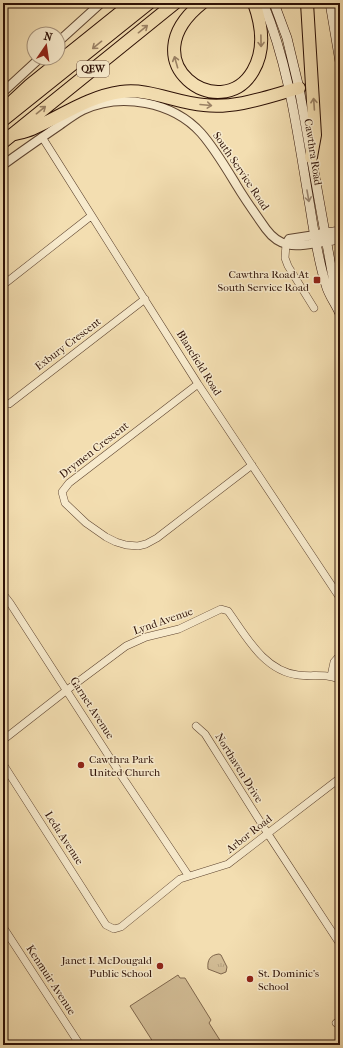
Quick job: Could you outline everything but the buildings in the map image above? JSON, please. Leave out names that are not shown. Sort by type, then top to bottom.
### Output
[{"type":"highway","points":[[76,48],[120,3]]},
{"type":"highway","points":[[3,110],[30,85],[132,3]]},
{"type":"highway","name":"QEW","points":[[3,120],[149,3]]},
{"type":"highway","name":"QEW","points":[[7,138],[175,3]]},
{"type":"highway","points":[[202,3],[183,20],[176,33],[174,55],[178,68],[186,80],[196,86],[212,92],[224,92],[239,87],[250,77],[258,62],[262,46],[260,20],[254,3]]},
{"type":"highway","points":[[307,3],[315,134],[311,157]]},
{"type":"highway","points":[[7,138],[30,130],[98,96],[122,92],[141,92],[204,105],[218,106],[240,103],[294,89]]},
{"type":"main road","name":"Cawthra Road","points":[[263,3],[272,24],[294,89],[311,157],[337,295],[336,305]]},
{"type":"main road","name":"Cawthra Road","points":[[274,3],[288,45],[315,239],[325,283],[330,298],[336,305],[340,314]]},
{"type":"main road","points":[[330,3],[340,62]]},
{"type":"main road","points":[[315,239],[326,237],[340,231]]},
{"type":"main road","points":[[326,237],[340,238]]},
{"type":"street","points":[[66,35],[101,3]]},
{"type":"street","points":[[3,92],[31,66]]},
{"type":"street","name":"South Service Road","points":[[3,165],[83,110],[106,103],[125,101],[143,103],[167,110],[186,119],[201,133],[222,161],[269,234],[275,239],[286,244]]},
{"type":"street","name":"Blanefield Road","points":[[42,137],[198,384],[340,598]]},
{"type":"street","points":[[3,285],[91,216]]},
{"type":"street","points":[[314,308],[288,266],[285,258],[286,244],[289,239],[315,239]]},
{"type":"street","name":"Exbury Crescent","points":[[3,404],[9,404],[145,299]]},
{"type":"street","name":"Drymen Crescent","points":[[198,384],[69,483],[62,492],[64,501],[86,523],[106,537],[126,545],[142,545],[157,538],[252,465]]},
{"type":"street","name":"Garnet Avenue","points":[[3,594],[188,875]]},
{"type":"street","name":"Lynd Avenue","points":[[3,740],[126,646],[146,637],[179,629],[195,623],[213,612],[223,609],[228,611],[256,650],[273,667],[299,676],[331,676]]},
{"type":"street","points":[[340,655],[334,662],[331,676],[340,680]]},
{"type":"street","name":"Northaven Drive","points":[[196,726],[205,734],[340,944]]},
{"type":"street","name":"Leda Avenue","points":[[3,764],[106,925]]},
{"type":"street","name":"Arbor Road","points":[[106,925],[114,929],[121,927],[180,878],[228,864],[340,778]]},
{"type":"street","name":"Kenmuir Avenue","points":[[3,927],[80,1045]]},
{"type":"green space","points":[[219,954],[227,967],[226,972],[221,974],[208,969],[210,958]]},
{"type":"green space","points":[[178,975],[180,978],[185,978],[211,1020],[209,1023],[223,1045],[155,1045],[130,1006]]},
{"type":"place","name":"Cawthra Road At South Service Road","points":[[317,280]]},
{"type":"place","name":"Cawthra Park United Church","points":[[81,765]]},
{"type":"place","name":"Janet I. McDougald Public School","points":[[160,966]]},
{"type":"place","name":"St. Dominic's School","points":[[250,979]]}]
